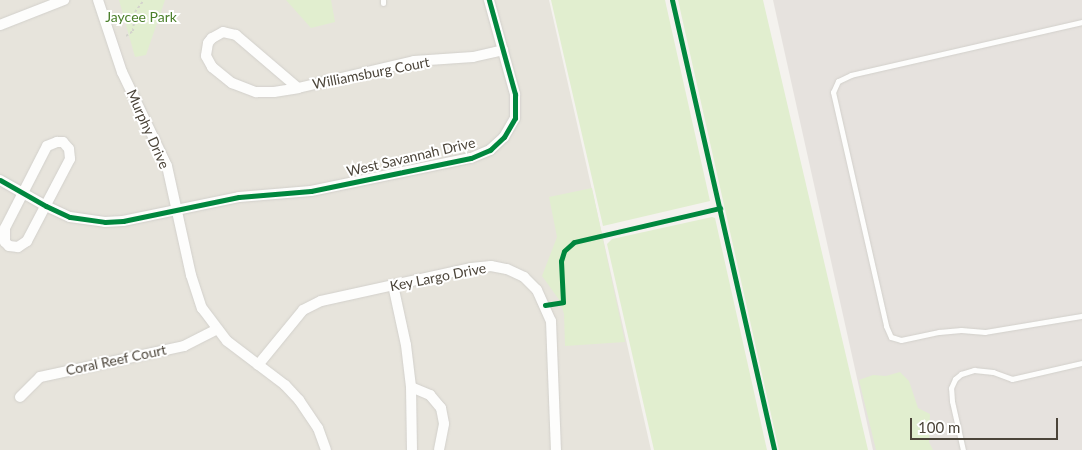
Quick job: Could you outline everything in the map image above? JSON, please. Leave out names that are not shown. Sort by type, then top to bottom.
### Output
[{"type":"street","points":[[0,25],[64,0]]},
{"type":"street","name":"Murphy Drive","points":[[98,0],[122,72],[167,166],[194,288],[202,308],[217,329],[236,349],[285,385],[306,409],[318,428],[326,450]]},
{"type":"street","name":"West Savannah Drive","points":[[0,180],[70,217],[105,222],[123,221],[177,211],[239,197],[311,191],[471,158],[490,150],[504,137],[514,118],[515,94],[489,0]]},
{"type":"street","name":"Williamsburg Court","points":[[298,88],[236,34],[223,32],[217,34],[208,43],[206,56],[208,62],[232,83],[256,92],[274,92],[298,88],[414,61],[473,57],[503,50]]},
{"type":"street","points":[[63,142],[68,149],[70,159],[46,206],[26,241],[18,247],[9,246],[5,242],[5,228],[47,146],[63,142]]},
{"type":"street","name":"Key Largo Drive","points":[[258,365],[303,310],[321,301],[491,266],[508,269],[524,277],[537,290],[551,320],[556,450]]},
{"type":"street","points":[[393,285],[406,345],[411,387],[412,450]]},
{"type":"street","name":"Coral Reef Court","points":[[20,397],[40,377],[184,346],[217,329]]},
{"type":"street","points":[[411,387],[430,395],[441,408],[444,424],[439,450]]},
{"type":"lane","points":[[1082,22],[851,75],[838,81],[833,92],[886,326],[891,337],[901,340],[939,332],[961,330],[984,332],[1082,316]]},
{"type":"lane","points":[[963,450],[951,388],[955,379],[961,374],[974,370],[993,372],[1012,379],[1082,363]]},
{"type":"path","points":[[126,36],[133,31],[135,12],[144,0]]},
{"type":"shaded area","points":[[0,0],[549,0],[651,450],[0,450]]},
{"type":"shaded area","points":[[773,0],[1082,0],[1082,450],[873,450]]},
{"type":"green space","name":"Jaycee Park","points":[[119,0],[165,0],[146,55],[135,57]]},
{"type":"green space","points":[[286,0],[331,0],[335,22],[311,28]]},
{"type":"green space","points":[[551,0],[665,0],[710,201],[603,226]]},
{"type":"green space","points":[[678,0],[763,0],[868,450],[779,450]]},
{"type":"green space","points":[[592,188],[625,342],[565,346],[564,314],[560,301],[542,276],[557,237],[549,197]]},
{"type":"green space","points":[[712,217],[715,218],[767,450],[654,450],[607,244],[612,239]]},
{"type":"green space","points":[[900,372],[909,381],[918,408],[930,414],[929,442],[933,450],[876,450],[859,380],[873,375],[886,376]]},
{"type":"cycle path","points":[[0,180],[70,217],[105,222],[123,221],[239,197],[311,191],[471,158],[490,150],[504,137],[515,118],[515,94],[489,0]]},
{"type":"cycle path","points":[[672,0],[774,450]]},
{"type":"cycle path","points":[[545,305],[563,302],[561,261],[564,251],[574,242],[720,208]]}]
